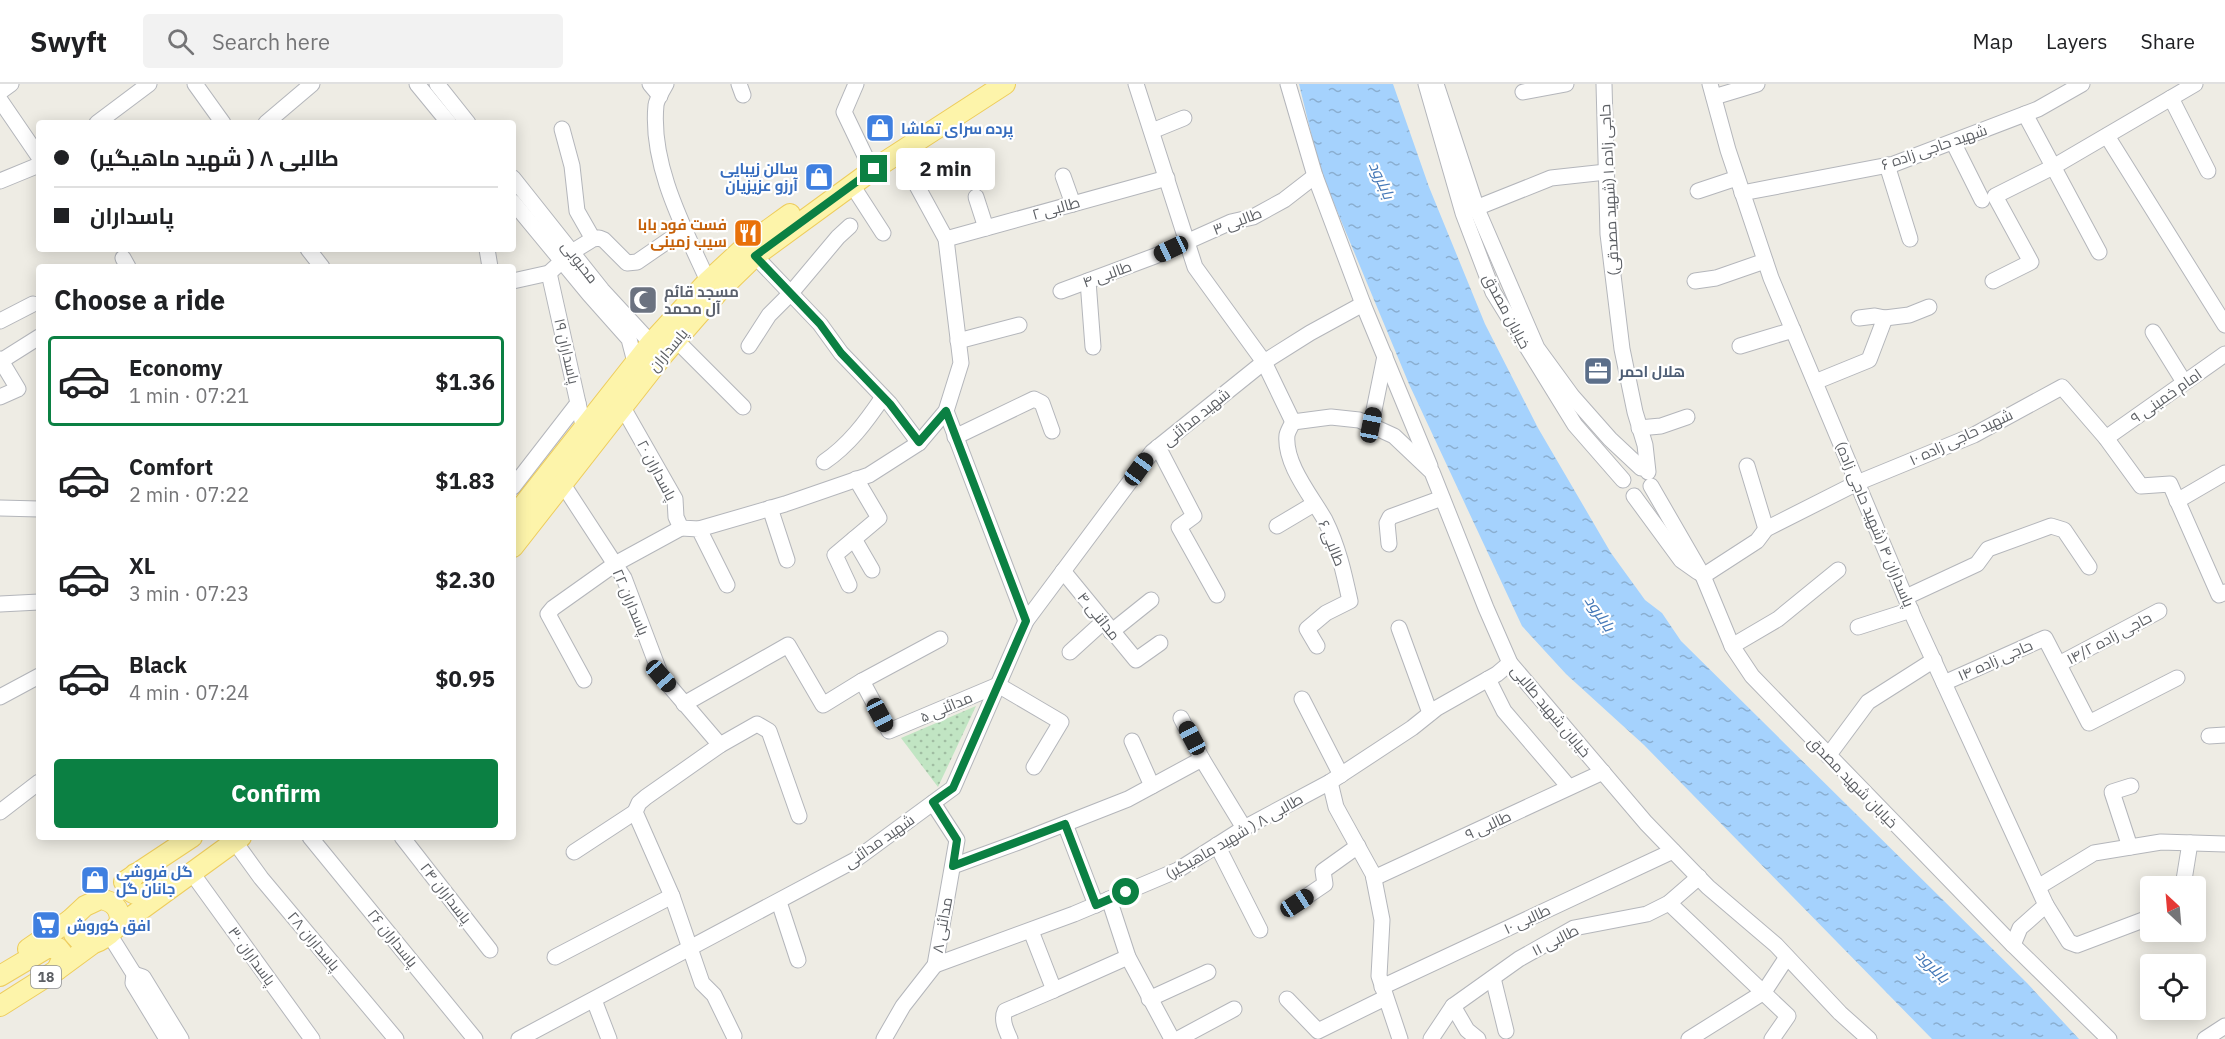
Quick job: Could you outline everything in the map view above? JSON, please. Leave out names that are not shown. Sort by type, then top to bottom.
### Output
[{"type":"main road","name":"پاسداران","points":[[516,543],[622,406],[664,341],[708,281],[747,245],[867,160],[981,84]]},
{"type":"main road","name":"پاسداران","points":[[516,514],[634,363],[664,341],[755,256],[852,185],[1005,84]]},
{"type":"main road","name":"18","points":[[0,969],[70,920],[85,906],[187,840]]},
{"type":"main road","name":"18","points":[[0,1006],[57,970],[233,843]]},
{"type":"main road","points":[[135,874],[129,884],[130,891],[135,895],[143,895],[199,859],[233,843]]},
{"type":"main road","points":[[100,898],[109,901],[118,909],[120,921],[113,930]]},
{"type":"main road","points":[[70,920],[77,938],[83,944],[91,945]]},
{"type":"main road","points":[[0,976],[46,948],[53,947],[58,948],[62,953],[57,970]]},
{"type":"street","points":[[0,92],[11,84]]},
{"type":"street","points":[[101,120],[149,84]]},
{"type":"street","points":[[195,84],[221,120]]},
{"type":"street","points":[[270,120],[312,84]]},
{"type":"street","points":[[417,84],[447,120]]},
{"type":"street","points":[[436,84],[466,120]]},
{"type":"street","points":[[856,84],[844,112],[867,160]]},
{"type":"street","points":[[1136,84],[1194,267],[1264,362],[1293,422]]},
{"type":"street","points":[[1288,84],[1315,176],[1363,304],[1432,472]]},
{"type":"street","name":"خیابان مصدق","points":[[1426,84],[1470,211],[1537,348],[1572,396],[1610,439],[1647,475]]},
{"type":"street","name":"خیابان مصدق","points":[[1436,84],[1493,292],[1529,354],[1575,425],[1623,480]]},
{"type":"street","points":[[1523,92],[1566,84]]},
{"type":"street","name":"حاجی زاده ۱ (شهید مصدقی)","points":[[1604,84],[1608,234],[1622,349],[1635,412],[1645,445],[1647,475]]},
{"type":"street","points":[[1712,90],[1757,84]]},
{"type":"street","name":"شهید حاجی زاده ۶","points":[[1742,193],[1887,165],[2038,109],[2082,84]]},
{"type":"street","points":[[1993,281],[2031,262],[1995,196],[2053,167],[2191,85]]},
{"type":"street","points":[[659,88],[656,103],[658,147],[667,186],[708,281]]},
{"type":"street","name":"پاسداران ۴ (شهید حاجی زاده)","points":[[1712,90],[1742,193],[1765,261],[1793,330],[1908,603],[2046,905],[2069,942],[2077,945],[2140,921]]},
{"type":"street","points":[[2170,98],[2208,171]]},
{"type":"street","points":[[0,100],[36,153]]},
{"type":"street","points":[[2025,114],[2099,252]]},
{"type":"street","points":[[1152,131],[1184,118]]},
{"type":"street","points":[[562,129],[572,166],[578,211],[592,239]]},
{"type":"street","points":[[2107,136],[2223,316]]},
{"type":"street","points":[[1953,142],[1982,200]]},
{"type":"street","points":[[584,680],[548,614],[553,608],[615,564],[681,528],[699,529],[869,475],[919,442],[946,411],[961,363],[946,239],[899,153]]},
{"type":"street","points":[[1887,165],[1910,239]]},
{"type":"street","points":[[0,181],[36,166]]},
{"type":"street","points":[[1470,211],[1551,178],[1606,172]]},
{"type":"street","points":[[1063,176],[1073,204]]},
{"type":"street","name":"طالبی ۳","points":[[1186,241],[1231,222],[1253,217],[1284,200],[1315,176]]},
{"type":"street","points":[[1698,191],[1737,177]]},
{"type":"street","name":"طالبی ۲","points":[[946,239],[1167,178]]},
{"type":"street","name":"محبوبی","points":[[516,182],[566,256],[629,339],[634,363]]},
{"type":"street","points":[[852,185],[883,233]]},
{"type":"street","points":[[976,196],[986,228]]},
{"type":"street","name":"محبوبی","points":[[516,205],[602,290],[743,407]]},
{"type":"street","points":[[749,346],[769,315],[850,226]]},
{"type":"street","points":[[516,280],[549,273],[566,256],[592,239],[599,238],[604,240],[627,263],[632,264],[685,229]]},
{"type":"street","name":"طالبی ۴","points":[[1061,291],[1155,256],[1186,241]]},
{"type":"street","points":[[755,256],[820,324],[841,353],[883,397],[919,442]]},
{"type":"street","points":[[1695,281],[1716,278],[1765,261]]},
{"type":"street","name":"پاسداران ۱۹","points":[[549,273],[584,430]]},
{"type":"street","points":[[1088,281],[1093,347]]},
{"type":"street","points":[[0,321],[33,304]]},
{"type":"street","name":"شهید مدائنی","points":[[519,1039],[539,1034],[594,999],[855,860],[953,788],[1026,621],[1152,452],[1264,362],[1363,304]]},
{"type":"street","points":[[1859,318],[1910,315],[1929,307]]},
{"type":"street","points":[[1815,382],[1869,360],[1885,318]]},
{"type":"street","points":[[958,341],[1018,325]]},
{"type":"street","points":[[1740,346],[1793,330]]},
{"type":"street","points":[[2153,332],[2184,382]]},
{"type":"street","points":[[0,397],[18,388],[1,360],[36,339]]},
{"type":"street","name":"امام خمینی ۹","points":[[2106,438],[2225,354]]},
{"type":"street","points":[[1371,425],[1385,356]]},
{"type":"street","name":"شهید حاجی زاده ۱۰","points":[[1703,576],[1757,541],[1766,528],[1857,483],[1974,435],[2062,387],[2106,438]]},
{"type":"street","points":[[824,462],[842,450],[883,397]]},
{"type":"street","points":[[955,437],[1034,399],[1042,403],[1052,431]]},
{"type":"street","points":[[516,483],[578,403]]},
{"type":"street","name":"پاسداران ۲۰","points":[[622,406],[675,499],[676,517],[681,528]]},
{"type":"street","points":[[946,411],[1026,621]]},
{"type":"street","points":[[1610,439],[1622,439],[1632,430],[1635,412]]},
{"type":"street","name":"خیابان شهید طالبی","points":[[1293,422],[1330,417],[1359,420],[1395,436],[1432,472],[1510,663],[1646,823],[1699,878],[1787,957],[1840,1013],[1869,1039]]},
{"type":"street","points":[[1639,428],[1661,426],[1687,417]]},
{"type":"street","name":"طالبی ۶","points":[[1293,422],[1287,435],[1290,455],[1303,485],[1325,521],[1342,564],[1350,601],[1326,613],[1307,629],[1317,646]]},
{"type":"street","points":[[2106,438],[2141,486],[2170,484],[2219,595],[2225,592]]},
{"type":"street","points":[[1158,447],[1194,516],[1179,527],[1218,595]]},
{"type":"street","points":[[1747,466],[1766,528]]},
{"type":"street","points":[[1634,496],[1643,495],[1647,475],[1629,470],[1623,480],[1627,492],[1634,496],[1682,560],[1703,576]]},
{"type":"street","points":[[2177,501],[2225,473]]},
{"type":"street","name":"خیابان شهید مصدق","points":[[1647,475],[1703,576],[1732,646],[1752,676],[2013,945],[2109,1039]]},
{"type":"street","points":[[849,585],[835,555],[879,518],[856,479]]},
{"type":"street","name":"پاسداران ۲۲","points":[[562,483],[624,578],[661,676],[720,745]]},
{"type":"street","points":[[1389,544],[1387,523],[1390,517],[1442,498]]},
{"type":"street","points":[[1277,526],[1314,504]]},
{"type":"street","points":[[0,508],[36,509]]},
{"type":"street","points":[[770,508],[787,560]]},
{"type":"street","points":[[1858,627],[1908,603],[1977,564],[1988,549],[2051,526],[2064,530],[2089,567]]},
{"type":"street","points":[[699,529],[728,585]]},
{"type":"street","points":[[854,539],[872,570]]},
{"type":"street","points":[[1732,646],[1778,619],[1838,570]]},
{"type":"street","name":"مدائنی ۴","points":[[1063,572],[1136,660],[1160,642]]},
{"type":"street","points":[[1070,652],[1151,600]]},
{"type":"street","points":[[0,603],[36,602]]},
{"type":"street","name":"حاجی زاده ۱۴/۲","points":[[2059,664],[2159,611]]},
{"type":"street","points":[[1399,628],[1430,713]]},
{"type":"street","name":"حاجی زاده ۱۴","points":[[1944,683],[2046,638],[2059,664]]},
{"type":"street","points":[[684,704],[788,645],[823,705],[940,639]]},
{"type":"street","points":[[1828,756],[1868,702],[1934,660]]},
{"type":"street","name":"طالبی ۸ ( شهید ماهیگیر)","points":[[935,965],[1031,931],[1178,870],[1244,828],[1335,779],[1412,728],[1430,713],[1488,679],[1510,663]]},
{"type":"street","points":[[2059,664],[2089,723],[2177,678]]},
{"type":"street","points":[[0,697],[36,678]]},
{"type":"street","points":[[1488,679],[1504,711],[1569,787]]},
{"type":"street","name":"مدائنی ۵","points":[[862,681],[889,732],[998,686]]},
{"type":"street","points":[[998,686],[1061,722],[1034,767]]},
{"type":"street","points":[[1302,699],[1335,779],[1336,807],[1374,878],[1382,920],[1378,976],[1400,1039]]},
{"type":"street","points":[[1181,718],[1202,759],[1244,828]]},
{"type":"street","points":[[574,852],[635,812],[639,803],[720,745],[758,724],[769,731],[800,816]]},
{"type":"street","points":[[1132,741],[1152,786]]},
{"type":"street","points":[[953,866],[1128,799],[1202,759]]},
{"type":"street","name":"طالبی ۹","points":[[1374,878],[1603,772]]},
{"type":"street","points":[[0,813],[36,784]]},
{"type":"street","points":[[2130,847],[2112,792],[2131,786]]},
{"type":"street","name":"مدائنی ۸","points":[[884,1039],[903,1006],[935,965],[957,840],[933,802]]},
{"type":"street","points":[[635,812],[672,896],[702,983],[714,996],[734,1036]]},
{"type":"street","points":[[1065,824],[1128,957],[1172,1039]]},
{"type":"street","name":"پاسداران ۲۶","points":[[312,840],[475,1039]]},
{"type":"street","name":"پاسداران ۲۴","points":[[404,840],[490,950]]},
{"type":"street","points":[[2038,887],[2094,853],[2162,842],[2225,844]]},
{"type":"street","name":"پاسداران ۲۸","points":[[233,843],[396,1039]]},
{"type":"street","points":[[2185,876],[2190,843]]},
{"type":"street","points":[[1217,845],[1260,930]]},
{"type":"street","points":[[1297,903],[1325,884],[1323,870],[1358,846]]},
{"type":"street","name":"طالبی ۱۰","points":[[1287,999],[1318,1031],[1383,993],[1673,851]]},
{"type":"street","name":"پاسداران ۳۰","points":[[192,873],[312,1039]]},
{"type":"street","name":"طالبی ۱۱","points":[[1431,1039],[1453,1006],[1519,959],[1574,928],[1647,914],[1669,903],[1699,878]]},
{"type":"street","points":[[555,957],[672,896]]},
{"type":"street","points":[[779,902],[798,960]]},
{"type":"street","points":[[1669,903],[1788,1016],[1772,1039]]},
{"type":"street","points":[[2013,945],[2020,928],[2046,905]]},
{"type":"street","points":[[113,930],[134,974],[133,983],[167,1039]]},
{"type":"street","points":[[1031,931],[1054,990]]},
{"type":"street","points":[[1010,1039],[1004,1022],[1005,1011],[1128,957]]},
{"type":"street","points":[[1689,1039],[1764,992],[1787,957]]},
{"type":"street","points":[[1149,999],[1208,972]]},
{"type":"street","points":[[134,974],[143,977],[181,1039]]},
{"type":"street","points":[[1493,978],[1506,1031]]},
{"type":"street","points":[[594,999],[609,1039]]},
{"type":"street","points":[[1453,1006],[1467,1030],[1478,1039]]},
{"type":"street","points":[[1178,1039],[1234,1009]]},
{"type":"street","points":[[2205,1039],[2225,1026]]},
{"type":"green space","points":[[976,706],[938,787],[901,738]]},
{"type":"water","name":"بابلرود","points":[[1299,84],[1393,84],[1429,187],[1485,324],[1538,428],[1611,553],[1645,600],[1662,613],[1681,641],[2027,983],[2079,1039],[1932,1039],[1644,745],[1566,674],[1522,626],[1409,384],[1320,170]]},
{"type":"place","name":"پرده سرای تماشا","points":[[880,128]]},
{"type":"place","name":"سالن زیبایی آرزو عزیزیان","points":[[819,177]]},
{"type":"place","name":"فست فود بابا سیب زمینی","points":[[748,233]]},
{"type":"place","name":"مسجد قائم آل محمد","points":[[643,300]]},
{"type":"place","name":"هلال احمر","points":[[1598,371]]},
{"type":"place","name":"گل فروشی جانان گل","points":[[95,880]]},
{"type":"place","name":"افق کوروش","points":[[46,925]]},
{"type":"route","points":[[874,169],[755,256],[820,324],[841,353],[890,404],[919,442],[946,411],[1026,621],[953,788],[933,802],[957,840],[953,866],[1065,824],[1096,905],[1126,892]]}]
